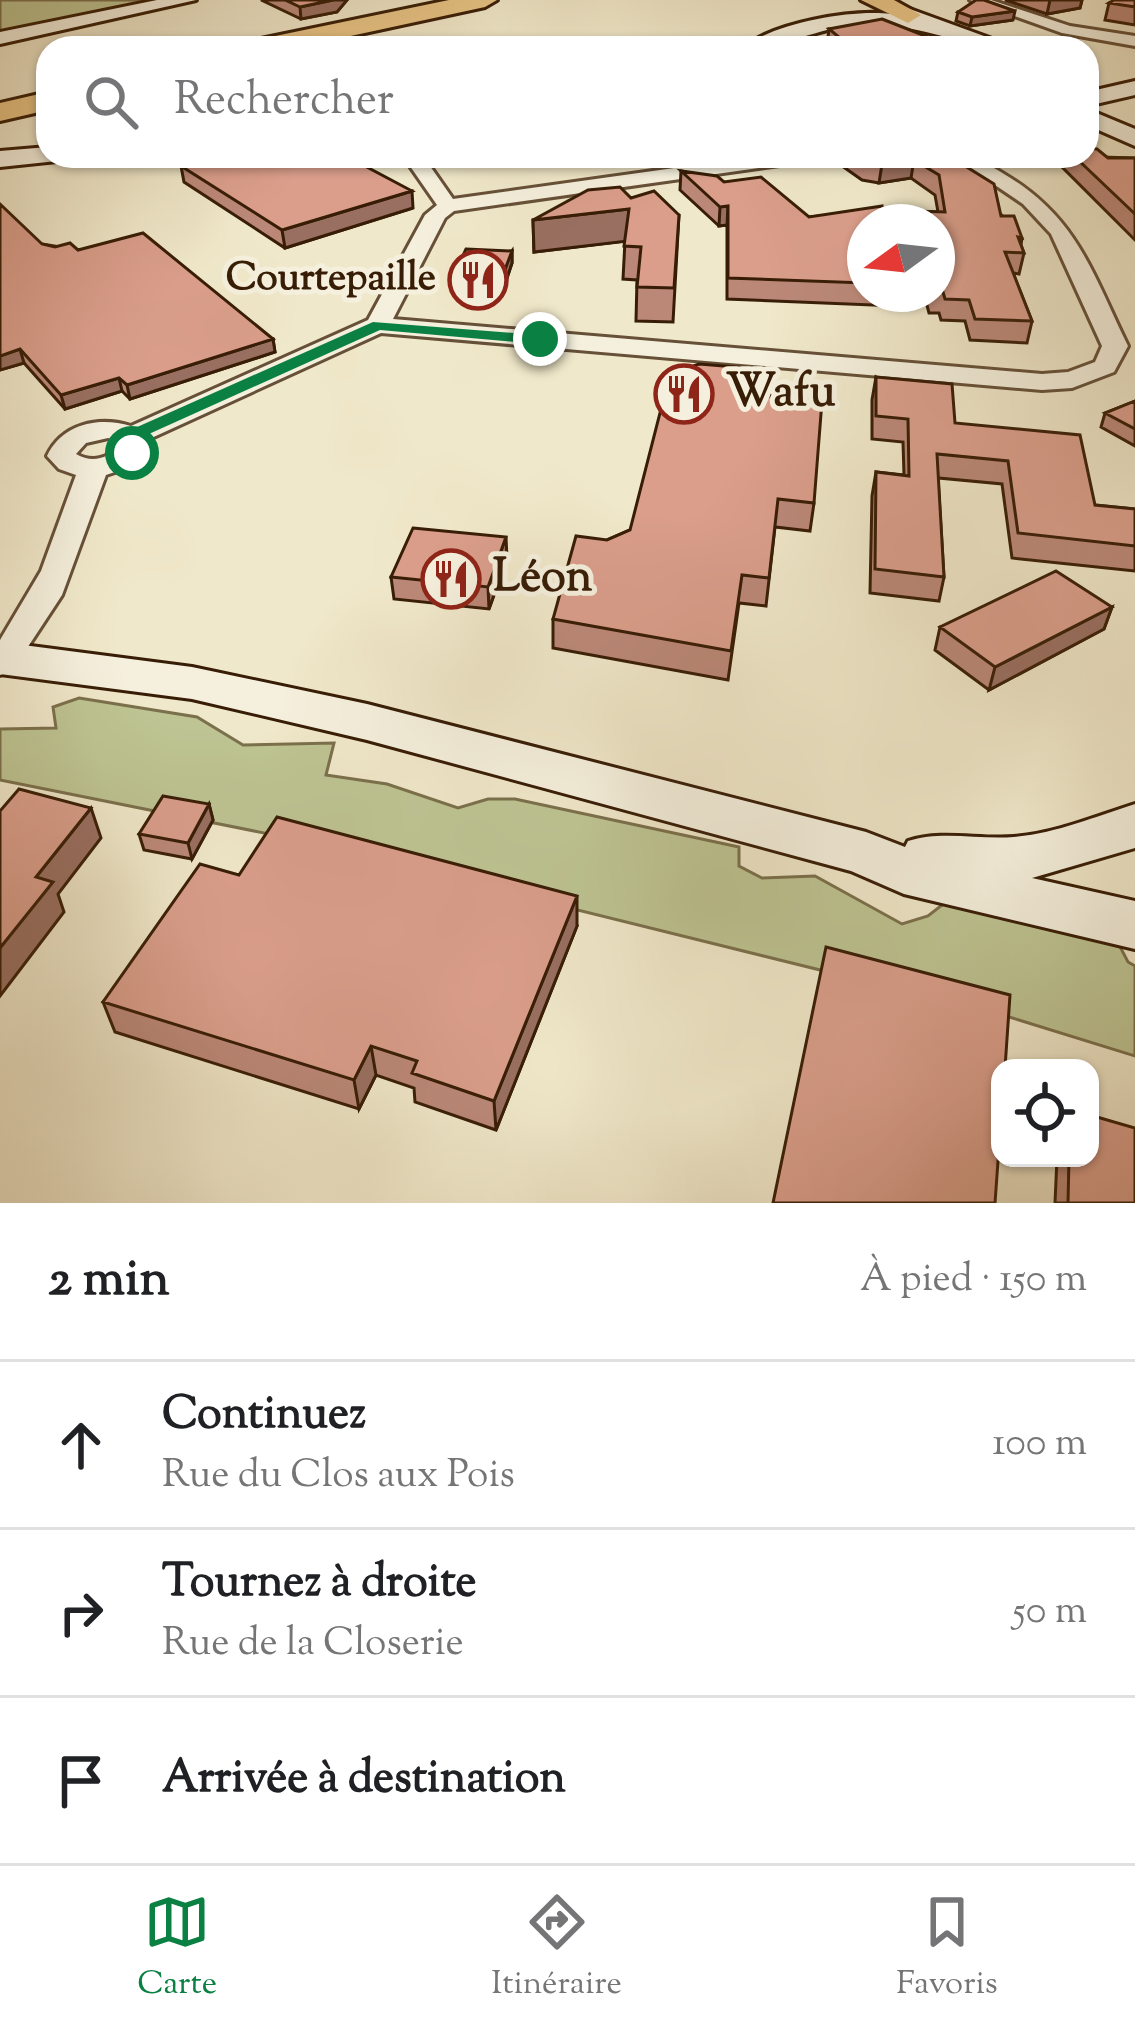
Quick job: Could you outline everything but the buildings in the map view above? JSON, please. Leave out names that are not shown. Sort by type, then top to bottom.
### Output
[{"type":"highway","points":[[313,36],[485,0]]},
{"type":"highway","points":[[354,36],[523,0]]},
{"type":"highway","points":[[873,0],[918,21]]},
{"type":"highway","points":[[0,102],[36,94]]},
{"type":"highway","points":[[0,112],[36,104]]},
{"type":"highway","points":[[0,123],[36,117]]},
{"type":"main road","points":[[0,38],[186,0]]},
{"type":"main road","points":[[856,0],[967,36]]},
{"type":"main road","points":[[786,36],[851,17],[918,21],[957,36]]},
{"type":"main road","points":[[1099,92],[1135,87]]},
{"type":"main road","points":[[0,158],[36,156]]},
{"type":"main road","points":[[1,660],[192,683],[346,717],[866,854],[904,872],[1135,925]]},
{"type":"main road","points":[[866,854],[906,852],[999,861],[1053,855],[1135,825]]},
{"type":"street","points":[[976,0],[1067,30],[1135,41]]},
{"type":"street","points":[[421,168],[448,206]]},
{"type":"street","points":[[378,325],[436,215],[448,206],[716,168]]},
{"type":"street","points":[[1,660],[28,630],[66,558],[93,468],[64,461],[66,444],[94,431],[116,430],[132,436],[378,325],[1042,382],[1086,376],[1106,367],[1115,346],[1067,239],[1030,200],[981,168]]},
{"type":"green space","points":[[0,0],[175,0],[0,36]]},
{"type":"green space","points":[[79,698],[197,717],[243,745],[334,743],[326,775],[387,784],[458,808],[488,799],[515,799],[739,847],[739,866],[762,878],[815,876],[902,924],[928,916],[951,898],[1116,939],[1135,966],[1135,1056],[1006,1016],[279,836],[0,780],[0,729],[56,728],[53,707]]},
{"type":"place","name":"Courtepaille","points":[[478,280]]},
{"type":"place","name":"Wafu","points":[[684,394]]},
{"type":"place","name":"Léon","points":[[451,579]]},
{"type":"route","points":[[132,453],[132,436],[378,325],[540,339]]}]
